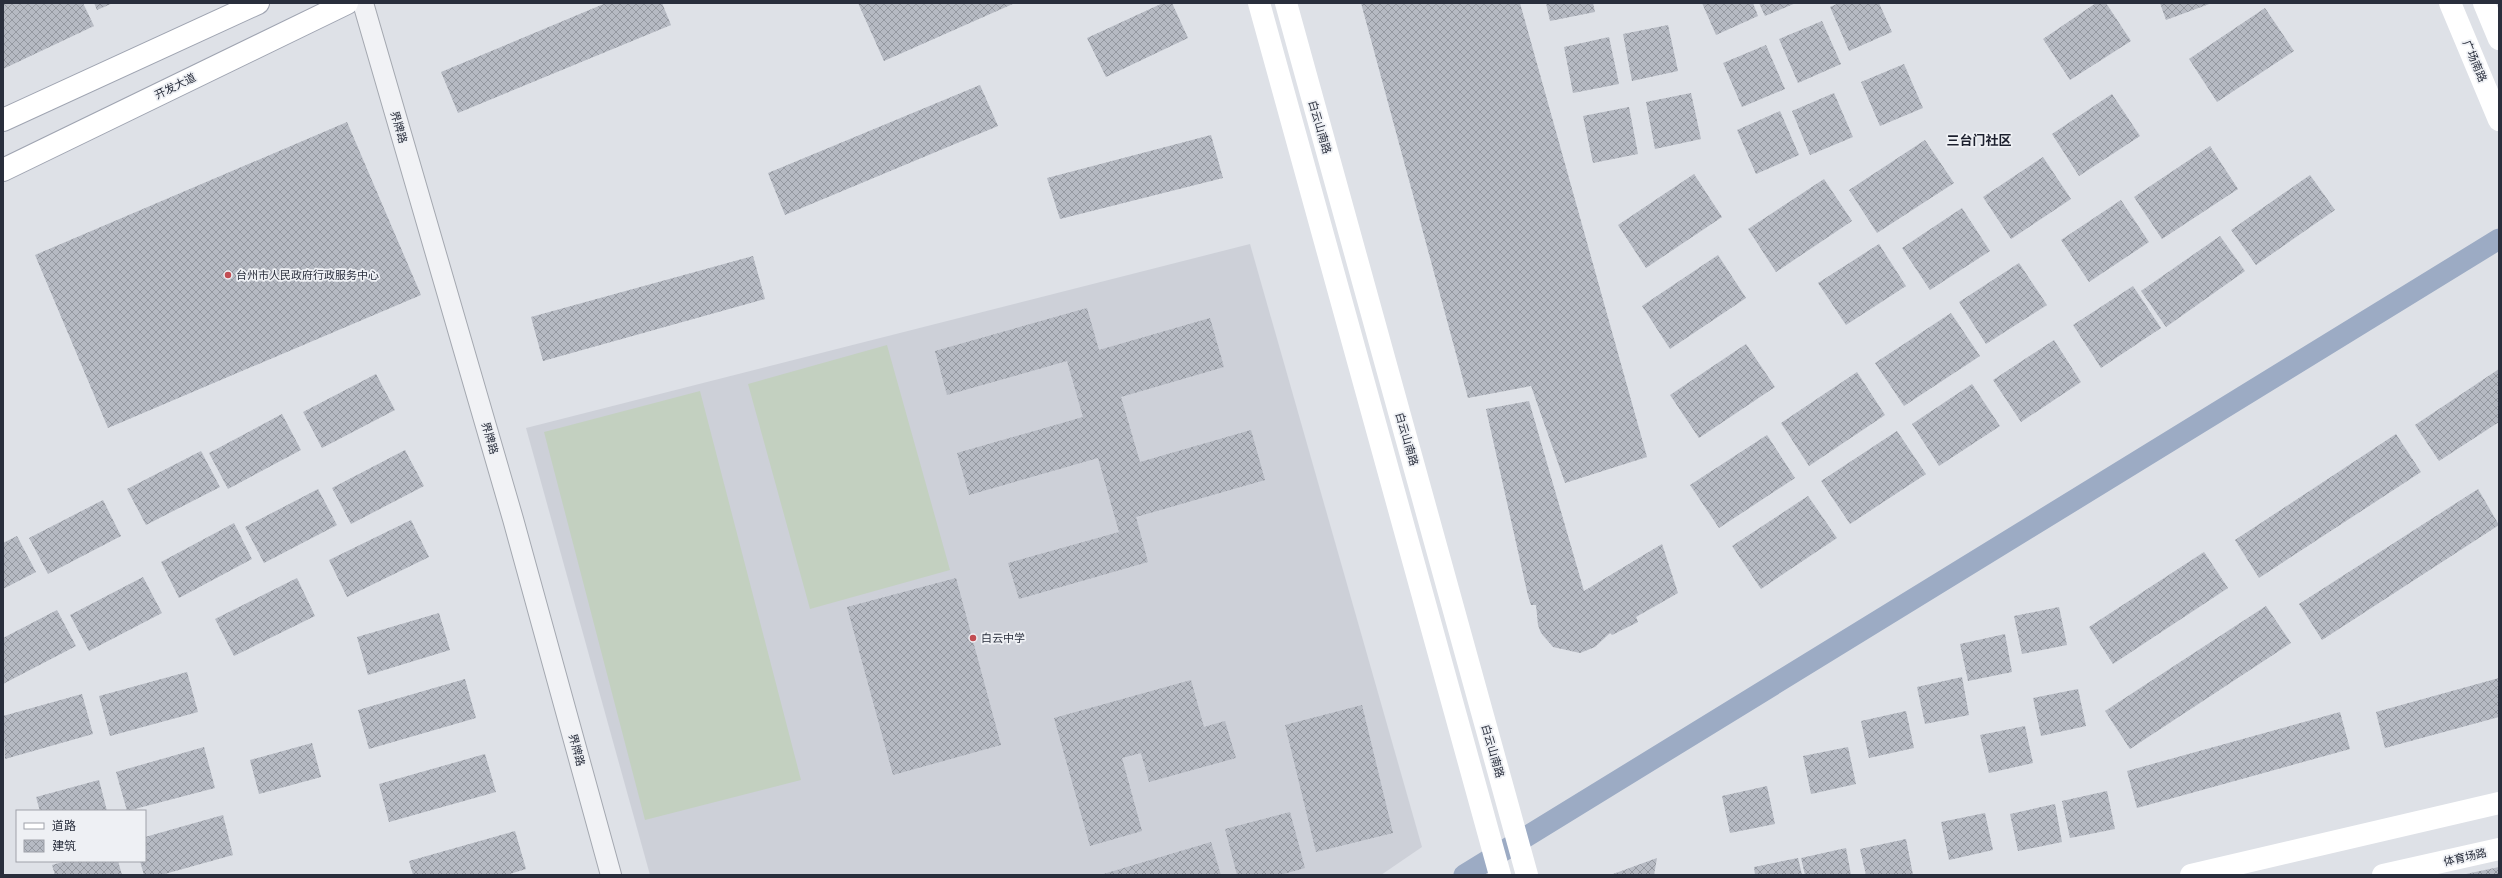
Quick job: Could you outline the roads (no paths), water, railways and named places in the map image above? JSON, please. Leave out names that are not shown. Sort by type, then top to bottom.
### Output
[{"type":"main road","points":[[3,120],[258,3]]},
{"type":"main road","name":"开发大道","points":[[3,170],[347,3]]},
{"type":"main road","points":[[1259,3],[1500,875]]},
{"type":"main road","name":"白云山南路","points":[[1286,3],[1528,875]]},
{"type":"main road","name":"广场南路","points":[[2450,3],[2499,120]]},
{"type":"main road","points":[[2484,3],[2499,40]]},
{"type":"main road","points":[[2191,875],[2499,803]]},
{"type":"main road","name":"体育场路","points":[[2384,875],[2499,849]]},
{"type":"street","name":"界牌路","points":[[363,3],[513,519],[611,875]]},
{"type":"waterway","points":[[1464,875],[2499,239]]},
{"type":"place","name":"台州市人民政府行政服务中心","points":[[228,275]]},
{"type":"place","name":"白云中学","points":[[973,638]]},
{"type":"district","name":"三台门社区","points":[[1979,140]]}]
